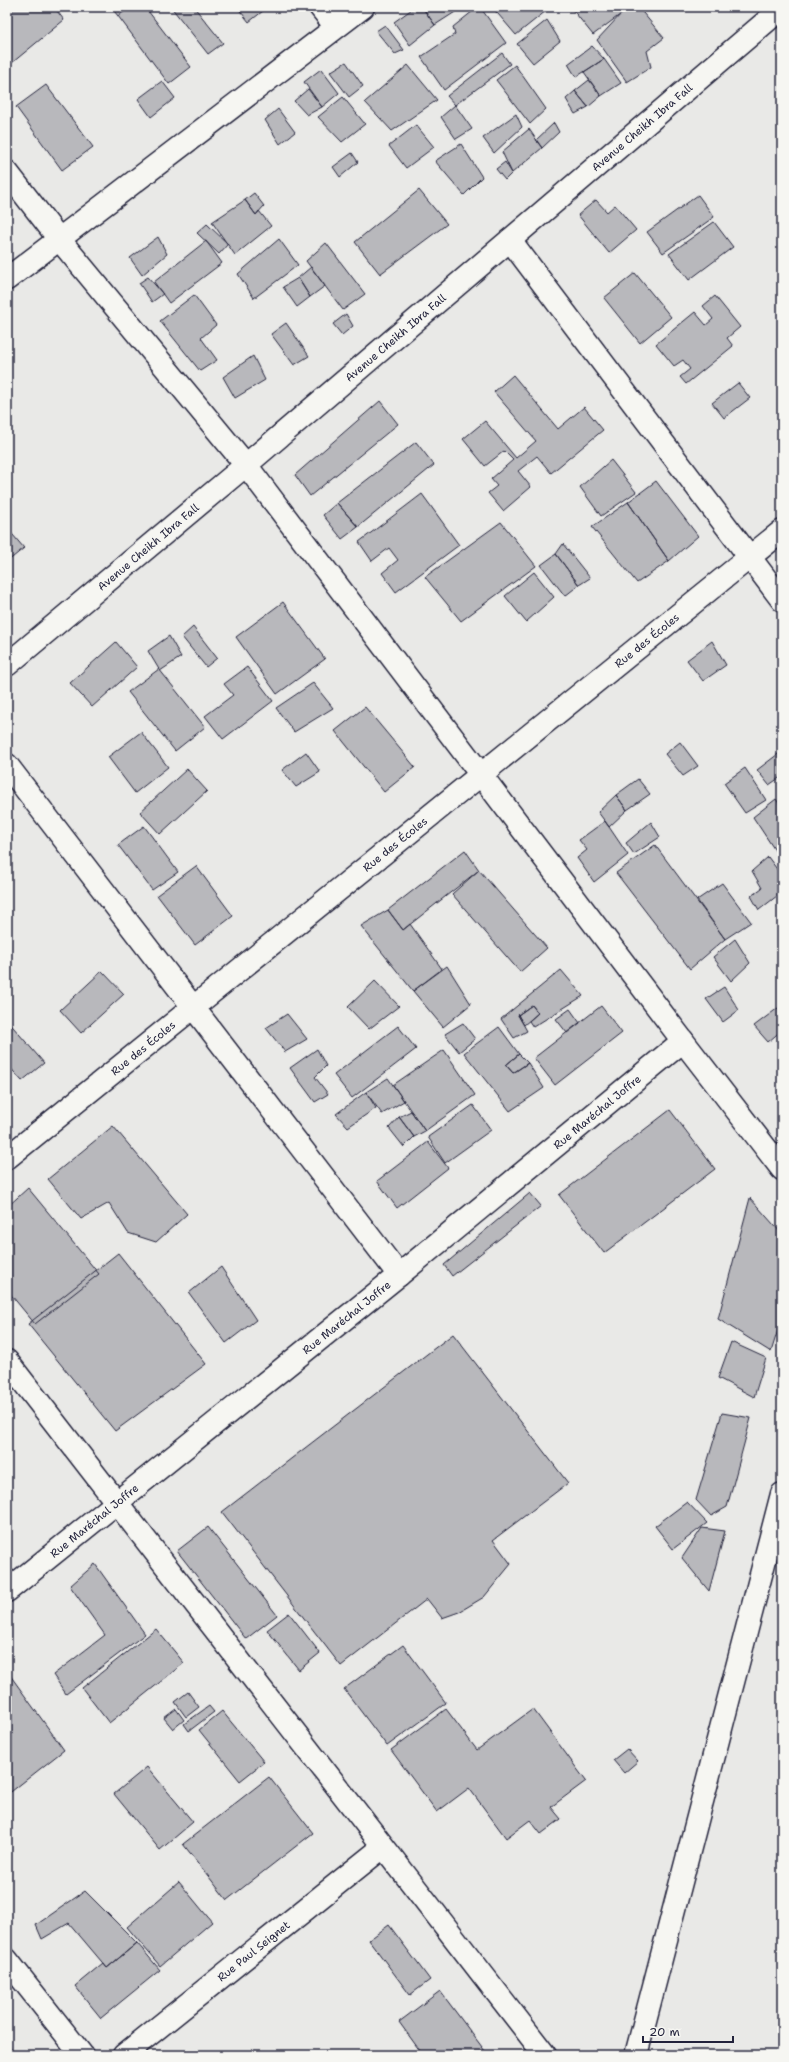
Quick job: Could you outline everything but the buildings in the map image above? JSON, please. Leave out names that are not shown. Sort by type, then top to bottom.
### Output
[{"type":"main road","points":[[320,7],[336,27]]},
{"type":"main road","points":[[7,279],[363,7]]},
{"type":"main road","name":"Avenue Cheikh Ibra Fall","points":[[7,665],[246,465],[782,8]]},
{"type":"main road","points":[[7,172],[59,239],[246,465],[482,774],[683,1041],[782,1169]]},
{"type":"main road","points":[[510,240],[782,600]]},
{"type":"main road","name":"Rue des Écoles","points":[[7,1158],[782,531]]},
{"type":"main road","points":[[7,765],[399,1274]]},
{"type":"main road","name":"Rue Maréchal Joffre","points":[[7,1591],[117,1504],[683,1041]]},
{"type":"main road","points":[[7,1361],[545,2055]]},
{"type":"main road","points":[[636,2055],[782,1494]]},
{"type":"main road","name":"Rue Paul Seignet","points":[[124,2055],[383,1847]]},
{"type":"main road","points":[[7,1960],[82,2055]]}]
